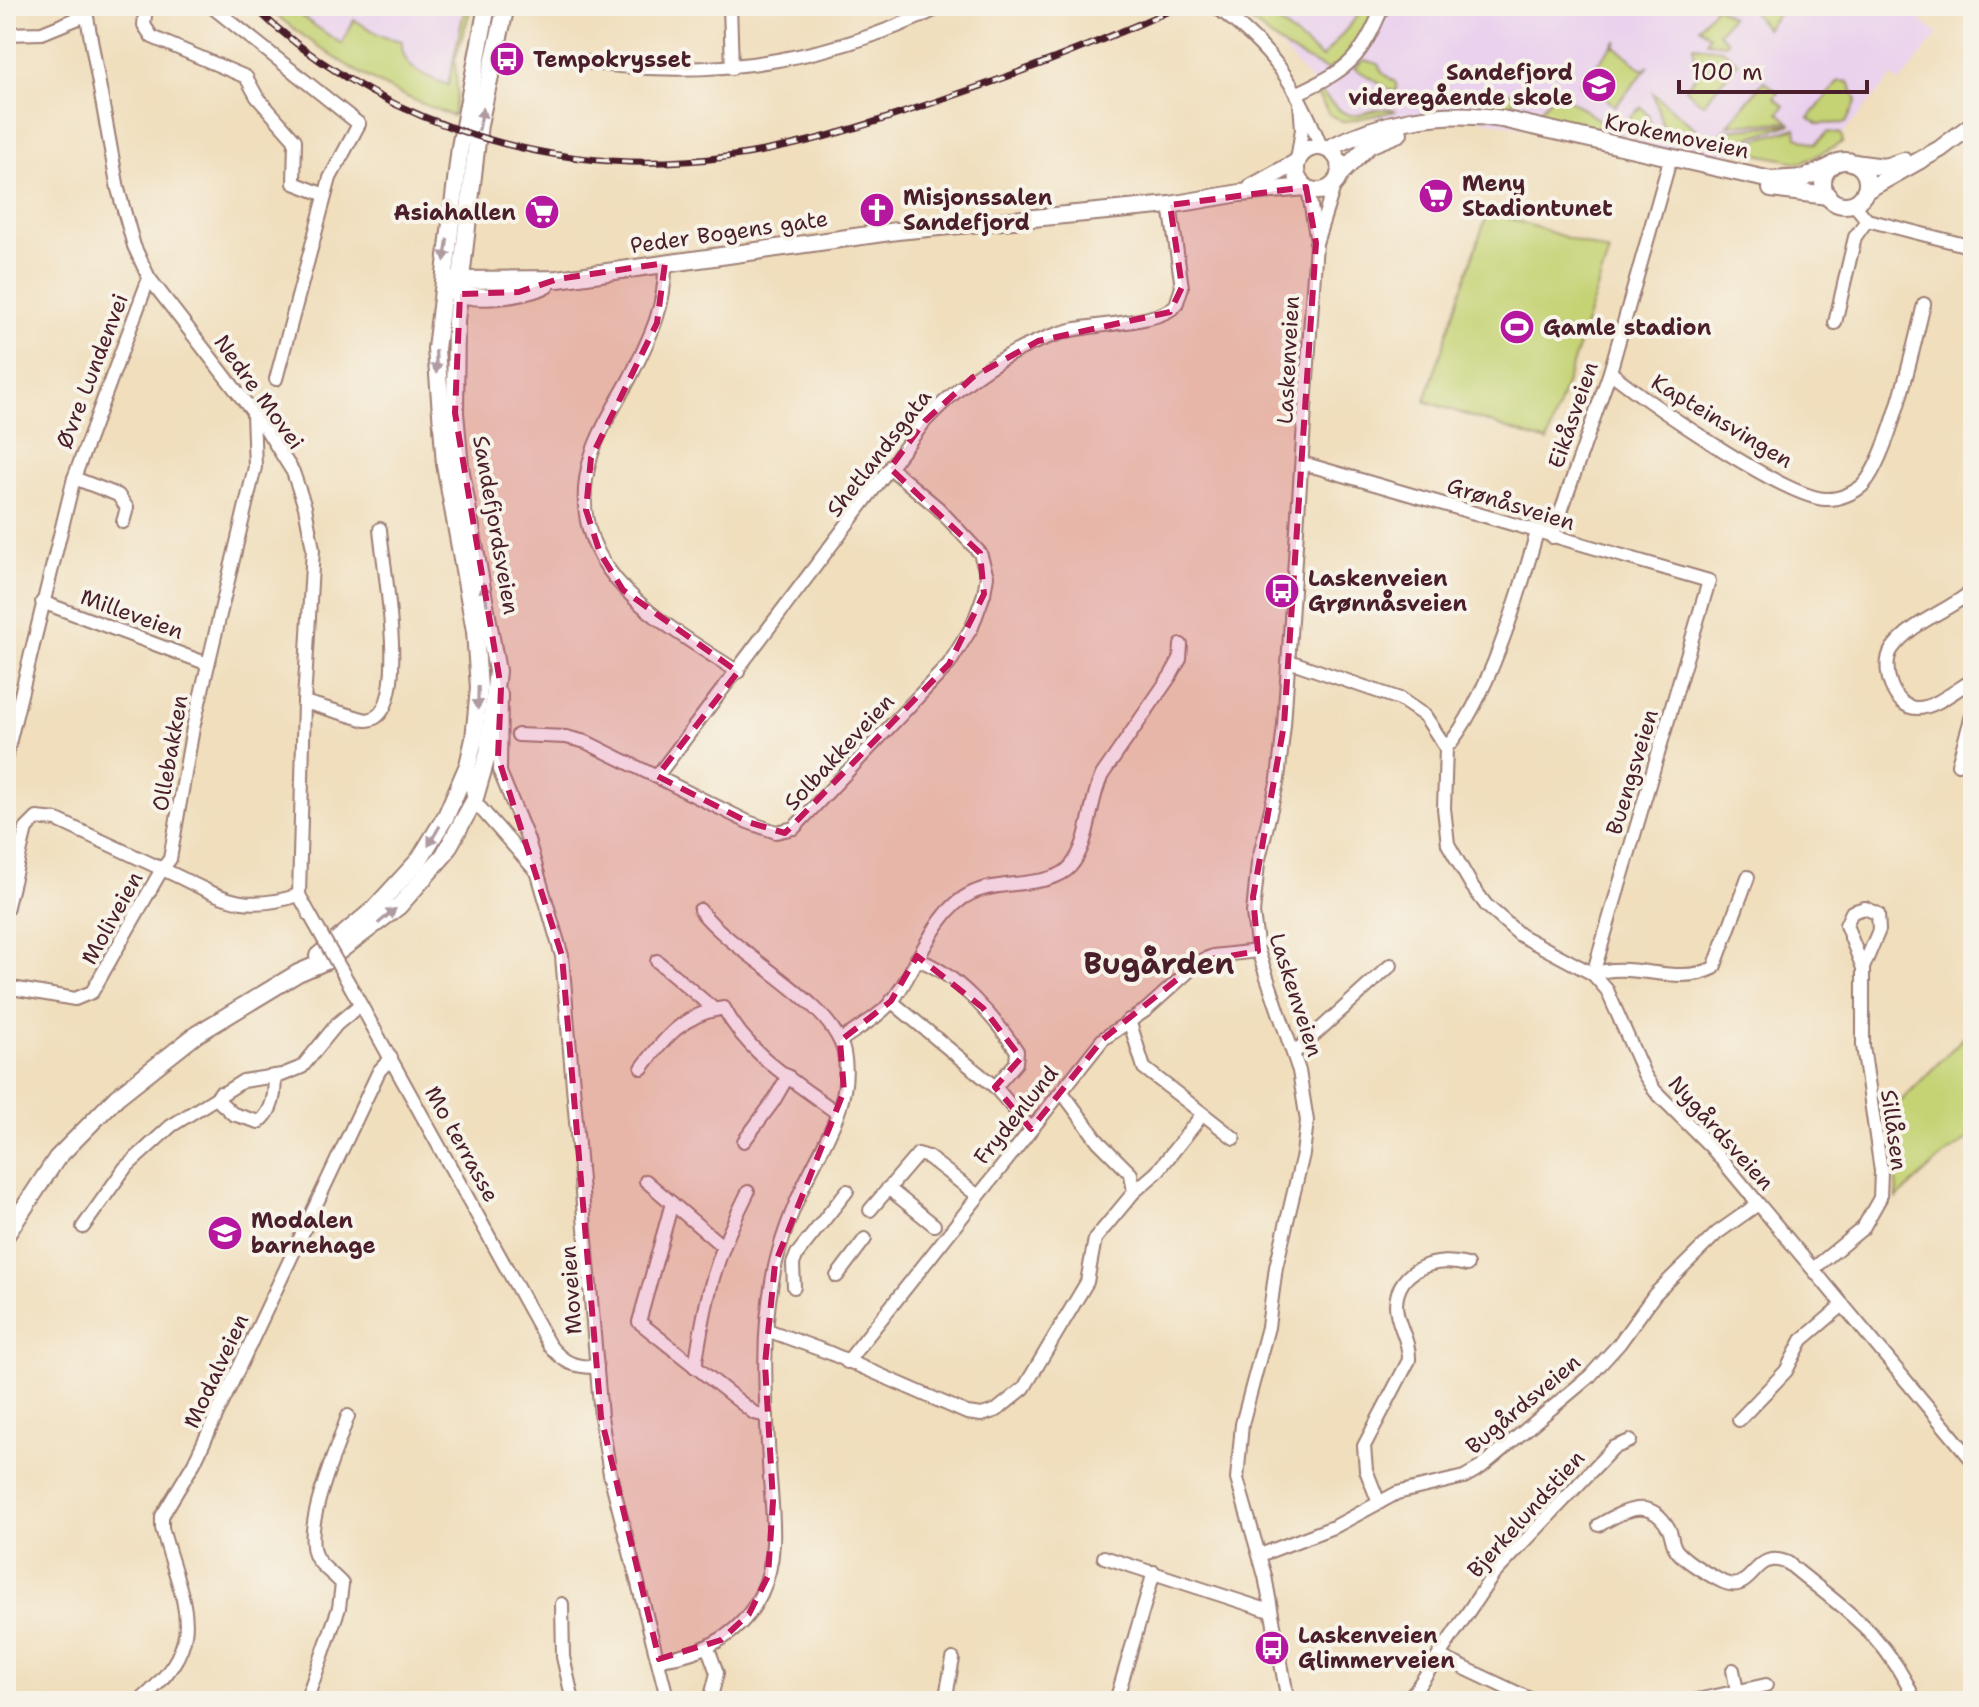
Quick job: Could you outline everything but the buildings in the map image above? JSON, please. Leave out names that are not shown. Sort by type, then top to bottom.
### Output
[{"type":"main road","name":"Sandefjordsveien","points":[[298,973],[373,910],[407,875],[446,816],[468,765],[478,714],[475,631],[440,428],[436,349],[460,147],[487,6]]},
{"type":"main road","name":"Sandefjordsveien","points":[[6,1235],[57,1158],[117,1097],[197,1034],[353,943],[418,888],[455,840],[474,801],[488,753],[497,671],[460,467],[454,364],[479,124],[506,6]]},
{"type":"main road","name":"Krokemoveien","points":[[1324,148],[1395,123],[1462,115],[1502,119],[1771,180],[1804,178],[1841,162],[1884,167],[1940,149]]},
{"type":"main road","name":"Krokemoveien","points":[[1337,179],[1360,153],[1383,138],[1434,126],[1462,125],[1508,131],[1748,186],[1828,196],[1839,204],[1853,203],[1865,191],[1940,149],[1973,124]]},
{"type":"main road","points":[[1324,148],[1337,158],[1337,179],[1320,191],[1307,188],[1297,176],[1297,162],[1307,150],[1324,148]]},
{"type":"main road","name":"Peder Bogens gate","points":[[1240,193],[1297,162]]},
{"type":"main road","points":[[1854,163],[1864,172],[1865,191]]},
{"type":"main road","points":[[1828,196],[1823,183],[1830,167]]},
{"type":"main road","name":"Peder Bogens gate","points":[[442,285],[558,279],[897,231],[1170,205],[1240,193],[1307,188]]},
{"type":"street","points":[[146,6],[144,25],[152,37],[246,77],[257,97],[295,140],[294,183],[325,195]]},
{"type":"street","points":[[211,6],[359,124],[336,164],[325,195],[276,379]]},
{"type":"street","points":[[730,6],[732,68]]},
{"type":"street","points":[[562,58],[628,70],[732,68],[813,54],[920,11],[943,6]]},
{"type":"street","points":[[1299,95],[1351,63],[1371,34],[1383,6]]},
{"type":"street","points":[[1219,9],[1268,50],[1299,95],[1324,148]]},
{"type":"street","points":[[6,34],[42,33],[86,11]]},
{"type":"street","name":"Nedre Movei","points":[[86,11],[118,189],[134,246],[149,278],[253,411],[293,472],[305,507],[313,549],[304,702],[299,895]]},
{"type":"street","points":[[1297,162],[1302,129],[1299,95]]},
{"type":"street","name":"Eikåsveien","points":[[1552,537],[1610,372],[1668,167]]},
{"type":"street","name":"Laskenveien","points":[[1316,243],[1337,179]]},
{"type":"street","name":"Laskenveien","points":[[1288,1701],[1260,1555],[1238,1490],[1237,1455],[1303,1154],[1306,1109],[1294,1053],[1258,951],[1253,897],[1278,779],[1289,661],[1316,243],[1307,188]]},
{"type":"street","points":[[1853,203],[1867,220],[1973,247]]},
{"type":"street","name":"Shetlandsgata","points":[[657,776],[944,400],[1008,356],[1065,331],[1170,312],[1182,287],[1170,205]]},
{"type":"street","points":[[1835,323],[1855,237],[1867,220]]},
{"type":"street","points":[[665,263],[665,292],[657,323],[591,458],[586,510],[600,553],[623,590],[646,611],[738,672]]},
{"type":"street","name":"Øvre Lundenvei","points":[[6,756],[74,478],[149,278]]},
{"type":"street","name":"Kapteinsvingen","points":[[1610,372],[1753,468],[1816,497],[1828,499],[1852,493],[1863,484],[1879,458],[1924,304]]},
{"type":"street","name":"Ollebakken","points":[[162,869],[174,848],[193,728],[255,467],[253,411]]},
{"type":"street","name":"Grønåsveien","points":[[1302,463],[1709,581]]},
{"type":"street","name":"Solbakkeveien","points":[[518,735],[566,737],[586,742],[748,822],[785,833],[815,809],[949,664],[972,627],[984,594],[985,565],[980,553],[959,528],[890,468]]},
{"type":"street","name":"Øvre Lundenvei","points":[[74,478],[118,495],[127,508],[123,522]]},
{"type":"street","points":[[304,702],[366,720],[376,720],[383,713],[391,683],[392,611],[380,529]]},
{"type":"street","points":[[1446,748],[1458,735],[1494,658],[1537,532]]},
{"type":"street","name":"Buengsveien","points":[[1593,974],[1709,581]]},
{"type":"street","points":[[1973,590],[1901,638],[1886,662],[1893,688],[1905,705],[1915,708],[1927,706],[1973,680]]},
{"type":"street","name":"Milleveien","points":[[42,602],[208,664]]},
{"type":"street","points":[[840,1041],[891,1001],[916,959],[957,904],[971,893],[1052,878],[1071,865],[1084,842],[1094,792],[1102,775],[1171,675],[1180,659],[1181,645]]},
{"type":"street","points":[[1289,661],[1408,702],[1438,731],[1446,748],[1444,824],[1456,863],[1486,905],[1510,927],[1548,952],[1593,974],[1608,969],[1686,976],[1714,968],[1748,877]]},
{"type":"street","name":"Moveien","points":[[497,671],[501,688],[500,772],[537,872],[562,956],[597,1367],[610,1474],[668,1701]]},
{"type":"street","points":[[1958,764],[1973,712]]},
{"type":"street","points":[[468,765],[474,801]]},
{"type":"street","name":"Moveien","points":[[474,801],[537,872]]},
{"type":"street","points":[[6,910],[26,829],[37,818],[57,820],[162,869]]},
{"type":"street","name":"Moliveien","points":[[6,987],[75,999],[92,992],[162,869],[247,905],[268,905],[299,895]]},
{"type":"street","name":"Mo terrasse","points":[[299,895],[549,1345],[562,1360],[576,1367],[597,1367]]},
{"type":"street","points":[[659,1659],[708,1648],[749,1614],[760,1596],[771,1566],[773,1501],[767,1416],[767,1330],[771,1284],[786,1230],[837,1113],[846,1076],[840,1041],[816,1009],[730,943],[700,910]]},
{"type":"street","name":"Frydenlund","points":[[847,1362],[1103,1039],[1146,1010],[1200,961],[1213,956],[1258,951]]},
{"type":"street","points":[[916,959],[934,967],[983,1008],[1017,1051],[1016,1063],[995,1087]]},
{"type":"street","points":[[657,961],[715,1010]]},
{"type":"street","points":[[1294,1053],[1391,965]]},
{"type":"street","name":"Sillåsen","points":[[1813,1269],[1863,1228],[1875,1210],[1882,1186],[1863,1046],[1863,968]]},
{"type":"street","name":"Nygårdsveien","points":[[1593,974],[1607,990],[1655,1091],[1711,1147],[1973,1461]]},
{"type":"street","points":[[891,1001],[995,1087],[1031,1129]]},
{"type":"street","points":[[83,1227],[141,1152],[220,1093],[243,1081],[302,1067],[337,1024],[360,1005]]},
{"type":"street","points":[[642,1068],[675,1027],[724,1008],[737,1031],[788,1076],[837,1113]]},
{"type":"street","points":[[1129,1020],[1144,1068],[1234,1138]]},
{"type":"street","name":"Modalveien","points":[[140,1701],[159,1684],[178,1659],[187,1636],[187,1616],[162,1528],[162,1516],[194,1463],[379,1071],[391,1058]]},
{"type":"street","points":[[220,1093],[220,1102],[233,1114],[259,1122],[268,1113],[274,1094],[274,1076]]},
{"type":"street","points":[[744,1141],[788,1076]]},
{"type":"street","points":[[1062,1092],[1098,1141],[1131,1174],[1134,1192]]},
{"type":"street","points":[[767,1330],[967,1413],[982,1415],[1009,1403],[1037,1368],[1087,1282],[1095,1239],[1134,1192],[1145,1186],[1202,1115]]},
{"type":"street","points":[[870,1210],[913,1157],[923,1155],[977,1195]]},
{"type":"street","points":[[646,1181],[721,1245]]},
{"type":"street","points":[[888,1188],[934,1225]]},
{"type":"street","points":[[794,1287],[793,1264],[797,1254],[847,1191]]},
{"type":"street","points":[[695,1367],[707,1293],[721,1245],[748,1192]]},
{"type":"street","points":[[672,1203],[639,1322],[754,1413],[767,1416]]},
{"type":"street","name":"Bugårdsveien","points":[[1260,1555],[1336,1526],[1397,1493],[1464,1477],[1522,1437],[1590,1376],[1619,1344],[1655,1294],[1717,1233],[1758,1204]]},
{"type":"street","points":[[837,1276],[865,1239]]},
{"type":"street","points":[[1379,1503],[1366,1470],[1364,1446],[1409,1360],[1410,1345],[1396,1304],[1400,1293],[1420,1268],[1433,1261],[1447,1259],[1467,1265]]},
{"type":"street","points":[[1739,1420],[1786,1371],[1802,1340],[1843,1305]]},
{"type":"street","points":[[306,1701],[339,1608],[342,1584],[317,1560],[312,1547],[324,1484],[348,1416]]},
{"type":"street","name":"Bjerkelundstien","points":[[1404,1701],[1415,1691],[1493,1575],[1613,1448],[1630,1441]]},
{"type":"street","points":[[1599,1525],[1628,1509],[1645,1509],[1664,1523],[1678,1552],[1722,1582],[1734,1585],[1748,1580],[1769,1559],[1776,1557],[1788,1563],[1880,1639],[1902,1671],[1915,1701]]},
{"type":"street","points":[[1104,1557],[1270,1611]]},
{"type":"street","points":[[1116,1701],[1154,1572]]},
{"type":"street","points":[[562,1604],[563,1657],[573,1701]]},
{"type":"street","points":[[708,1648],[715,1659],[717,1673],[710,1701]]},
{"type":"street","points":[[1439,1656],[1534,1701]]},
{"type":"street","points":[[945,1701],[953,1659]]},
{"type":"street","points":[[1733,1670],[1737,1691]]},
{"type":"street","points":[[1693,1701],[1766,1685]]},
{"type":"highlighted area","points":[[1306,187],[1316,243],[1284,725],[1253,897],[1258,951],[1200,961],[1103,1039],[1031,1129],[995,1087],[1021,1058],[983,1008],[917,956],[891,1001],[840,1041],[844,1091],[775,1264],[765,1364],[773,1501],[768,1576],[749,1614],[721,1640],[659,1659],[601,1417],[562,956],[498,757],[501,688],[455,413],[460,294],[519,292],[558,279],[665,263],[657,323],[591,458],[586,510],[600,553],[623,590],[738,672],[657,776],[748,822],[785,833],[949,664],[984,594],[980,553],[890,468],[925,421],[973,377],[1038,341],[1170,312],[1182,287],[1170,205]]},
{"type":"shaded area","points":[[286,6],[463,6],[448,86],[410,67],[401,53],[401,41],[384,37],[343,44]]},
{"type":"shaded area","name":"Sandefjord videregående skole","points":[[1244,6],[1903,6],[1938,34],[1900,82],[1892,77],[1835,143],[1675,159],[1462,115],[1344,118]]},
{"type":"green space","points":[[265,6],[286,6],[342,44],[354,20],[384,37],[402,41],[402,50],[410,65],[423,75],[448,85],[465,7],[470,11],[455,60],[457,92],[453,116],[354,70]]},
{"type":"green space","points":[[1259,6],[1322,58],[1366,6],[1374,6],[1375,10],[1346,59],[1327,70],[1288,50],[1232,7]]},
{"type":"green space","points":[[1716,6],[1731,17],[1718,33],[1728,41],[1726,44],[1707,42],[1709,35],[1699,27]]},
{"type":"green space","points":[[1756,6],[1785,6],[1766,29],[1752,11]]},
{"type":"green space","points":[[1617,40],[1615,46],[1643,70],[1649,66],[1615,106],[1596,90],[1592,94],[1580,84]]},
{"type":"green space","points":[[1693,46],[1722,49],[1738,62],[1703,104],[1685,89],[1702,69],[1696,63]]},
{"type":"green space","points":[[1364,60],[1379,64],[1382,72],[1396,83],[1397,94],[1354,68]]},
{"type":"green space","points":[[1764,81],[1778,92],[1774,97],[1784,106],[1779,113],[1789,122],[1728,125]]},
{"type":"green space","points":[[1839,81],[1849,82],[1857,100],[1846,123],[1819,124],[1809,118]]},
{"type":"green space","points":[[1496,90],[1514,94],[1513,108],[1481,106]]},
{"type":"green space","points":[[1555,93],[1560,93],[1599,120],[1607,115],[1596,130],[1534,116]]},
{"type":"green space","points":[[1653,93],[1706,138],[1707,144],[1665,133]]},
{"type":"green space","points":[[1317,94],[1323,94],[1345,113],[1353,115],[1385,109],[1396,111],[1343,122],[1329,114]]},
{"type":"green space","points":[[1641,107],[1648,114],[1653,135],[1632,137],[1626,120]]},
{"type":"green space","points":[[1792,124],[1720,147],[1712,145],[1725,130]]},
{"type":"green space","points":[[1796,128],[1797,137],[1816,144],[1828,132],[1841,134],[1843,142],[1802,163],[1726,148]]},
{"type":"green space","name":"Gamle stadion","points":[[1488,211],[1609,252],[1547,442],[1425,401]]},
{"type":"green space","points":[[1973,1028],[1973,1136],[1947,1153],[1897,1198],[1892,1110]]},
{"type":"railway","points":[[253,6],[298,44],[346,78],[398,106],[453,128],[510,145],[568,156],[627,162],[718,158],[782,147],[845,131],[1030,68],[1180,6]]},
{"type":"place","name":"Tempokrysset","points":[[507,59]]},
{"type":"place","name":"Sandefjord videregående skole","points":[[1599,85]]},
{"type":"place","name":"Meny Stadiontunet","points":[[1436,196]]},
{"type":"place","name":"Misjonssalen Sandefjord","points":[[877,210]]},
{"type":"place","name":"Asiahallen","points":[[542,212]]},
{"type":"place","name":"Gamle stadion","points":[[1517,327]]},
{"type":"place","name":"Laskenveien Grønnåsveien","points":[[1282,591]]},
{"type":"place","name":"Modalen barnehage","points":[[225,1233]]},
{"type":"place","name":"Laskenveien Glimmerveien","points":[[1272,1648]]},
{"type":"district","name":"Bugården","points":[[1159,963]]}]
